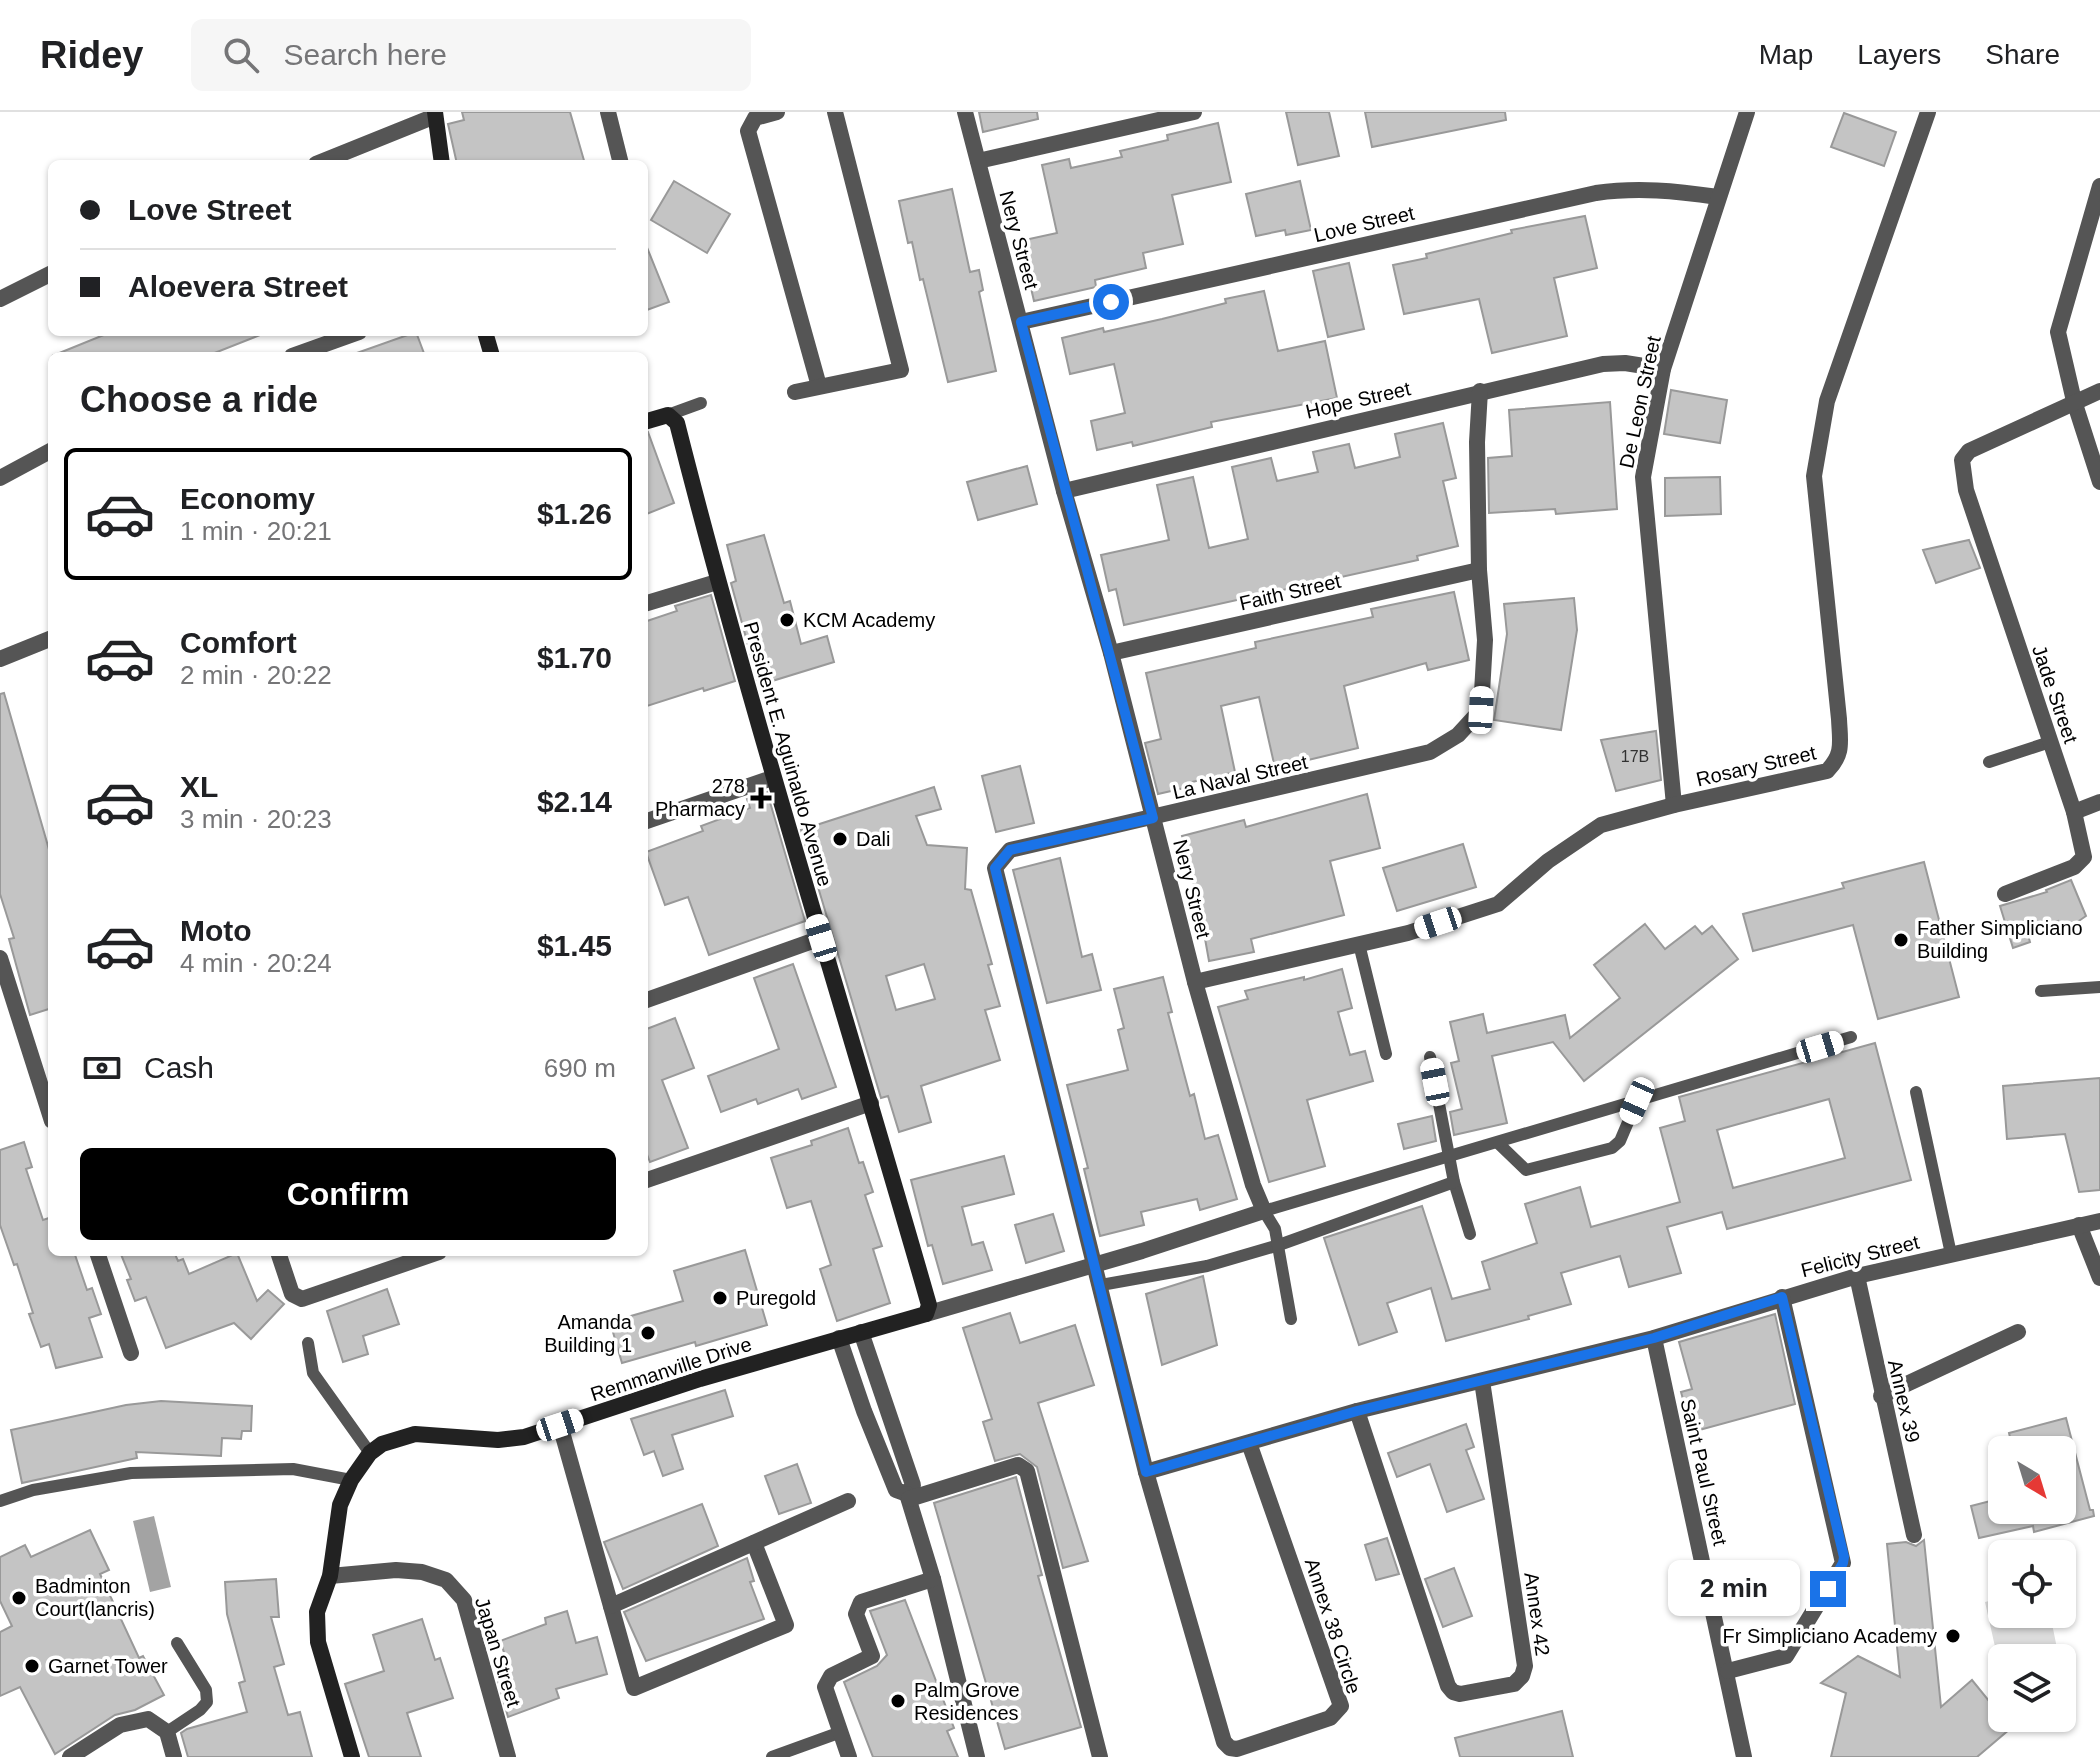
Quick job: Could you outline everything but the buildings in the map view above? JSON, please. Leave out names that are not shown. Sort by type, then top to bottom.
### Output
[{"type":"main road","points":[[435,114],[441,160]]},
{"type":"main road","points":[[648,421],[668,415]]},
{"type":"main road","name":"President E. Aguinaldo Avenue","points":[[668,415],[677,423],[717,582],[772,778],[929,1305],[926,1314]]},
{"type":"main road","name":"Remmanville Drive","points":[[370,1453],[382,1444],[415,1434],[498,1440],[524,1437],[700,1379],[926,1314]]},
{"type":"main road","points":[[352,1757],[318,1642],[317,1612],[330,1576],[340,1505],[351,1480],[370,1453]]},
{"type":"street","points":[[608,112],[620,160]]},
{"type":"street","points":[[777,112],[755,118],[748,131],[819,386]]},
{"type":"street","points":[[795,392],[901,370],[835,112]]},
{"type":"street","name":"Nery Street","points":[[965,112],[1064,491],[1111,653],[1195,982],[1253,1185],[1264,1211]]},
{"type":"street","points":[[978,161],[1194,112]]},
{"type":"street","name":"De Leon Street","points":[[1674,805],[1643,477],[1663,369],[1747,112]]},
{"type":"street","name":"Rosary Street","points":[[1195,982],[1408,933],[1498,904],[1548,861],[1601,825],[1674,805],[1827,771],[1837,761],[1840,750],[1839,719],[1814,476],[1827,401],[1928,112]]},
{"type":"street","points":[[326,160],[435,114]]},
{"type":"street","points":[[2100,186],[2095,220],[2058,332],[2074,401],[2100,482]]},
{"type":"street","name":"Love Street","points":[[1021,322],[1596,193],[1643,188],[1718,197]]},
{"type":"street","points":[[0,299],[48,275]]},
{"type":"street","points":[[303,352],[348,336]]},
{"type":"street","name":"Hope Street","points":[[1064,491],[1603,364],[1625,363],[1663,369]]},
{"type":"street","name":"La Naval Street","points":[[1096,1264],[995,868],[1010,850],[1430,752],[1458,735],[1481,710],[1485,640],[1479,570],[1477,442],[1480,391]]},
{"type":"street","points":[[2074,401],[2100,391]]},
{"type":"street","name":"Jade Street","points":[[2005,894],[2080,863],[2084,857],[2074,812],[1966,490],[1962,460],[1969,451],[2074,401]]},
{"type":"street","points":[[0,478],[48,452]]},
{"type":"street","name":"Faith Street","points":[[1111,653],[1479,570]]},
{"type":"street","points":[[648,603],[717,582]]},
{"type":"street","points":[[0,659],[48,640]]},
{"type":"street","points":[[648,821],[772,778]]},
{"type":"street","points":[[2074,812],[2100,802]]},
{"type":"street","points":[[648,1000],[821,938]]},
{"type":"street","points":[[1,964],[48,1105]]},
{"type":"street","points":[[648,1180],[871,1103]]},
{"type":"street","points":[[926,1314],[1264,1211]]},
{"type":"street","name":"Felicity Street","points":[[1146,1472],[1357,1411],[1654,1338],[1857,1276],[2100,1221]]},
{"type":"street","points":[[2079,1225],[2100,1278]]},
{"type":"street","points":[[98,1256],[131,1353]]},
{"type":"street","points":[[279,1256],[292,1294],[302,1299],[427,1256]]},
{"type":"street","points":[[1096,1264],[1146,1472]]},
{"type":"street","name":"Annex 39","points":[[1857,1276],[1914,1535]]},
{"type":"street","points":[[1728,1671],[1786,1656],[1843,1563],[1782,1297]]},
{"type":"street","points":[[861,1332],[913,1485],[908,1496],[933,1579],[977,1757]]},
{"type":"street","points":[[1881,1396],[2018,1332]]},
{"type":"street","points":[[839,1338],[896,1490],[908,1496],[1018,1465],[1027,1471],[1100,1757]]},
{"type":"street","name":"Saint Paul Street","points":[[1654,1338],[1728,1671],[1744,1757]]},
{"type":"street","points":[[855,1386],[876,1378]]},
{"type":"street","name":"Annex 42","points":[[1357,1411],[1448,1686],[1460,1694],[1514,1684],[1522,1676],[1525,1666],[1482,1381]]},
{"type":"street","points":[[872,1432],[892,1424]]},
{"type":"street","points":[[560,1425],[634,1688],[786,1625],[754,1543]]},
{"type":"street","name":"Annex 38 Circle","points":[[1146,1472],[1224,1742],[1230,1748],[1237,1749],[1330,1718],[1341,1706],[1249,1443]]},
{"type":"street","points":[[611,1606],[848,1501]]},
{"type":"street","name":"Japan Street","points":[[330,1576],[396,1570],[422,1572],[446,1580],[464,1600],[508,1757]]},
{"type":"street","points":[[849,1757],[825,1687],[831,1676],[872,1656],[856,1614],[857,1607],[861,1602],[933,1579]]},
{"type":"street","points":[[70,1757],[120,1725],[148,1719],[167,1732],[174,1757]]},
{"type":"lane","points":[[668,415],[701,403]]},
{"type":"lane","points":[[1989,762],[2050,742]]},
{"type":"lane","points":[[1359,944],[1386,1054]]},
{"type":"lane","points":[[2041,991],[2100,987]]},
{"type":"lane","points":[[1291,1319],[1275,1229],[1264,1211],[1851,1037]]},
{"type":"lane","points":[[1430,1057],[1454,1182],[1470,1234]]},
{"type":"lane","points":[[1916,1092],[1951,1254]]},
{"type":"lane","points":[[1498,1143],[1526,1170],[1612,1148],[1620,1141],[1637,1101]]},
{"type":"lane","points":[[1101,1285],[1207,1266],[1279,1245],[1454,1182]]},
{"type":"lane","points":[[308,1343],[313,1373],[370,1453]]},
{"type":"lane","points":[[0,1501],[33,1490],[131,1473],[293,1469],[351,1480]]},
{"type":"lane","points":[[167,1732],[207,1702],[206,1690],[177,1643]]},
{"type":"lane","points":[[772,1757],[841,1732]]},
{"type":"shaded area","points":[[154,1516],[171,1587],[150,1592],[133,1521]]},
{"type":"shaded area","points":[[1991,1628],[2053,1628],[2056,1644],[1994,1644]]},
{"type":"place","name":"KCM Academy","points":[[787,620]]},
{"type":"place","name":"278 Pharmacy","points":[[761,798]]},
{"type":"place","name":"Dali","points":[[840,839]]},
{"type":"place","name":"Father Simpliciano Building","points":[[1901,940]]},
{"type":"place","name":"Puregold","points":[[720,1298]]},
{"type":"place","name":"Amanda Building 1","points":[[648,1333]]},
{"type":"place","name":"Badminton Court(lancris)","points":[[19,1598]]},
{"type":"place","name":"Fr Simpliciano Academy","points":[[1953,1636]]},
{"type":"place","name":"Garnet Tower","points":[[32,1666]]},
{"type":"place","name":"Palm Grove Residences","points":[[898,1701]]},
{"type":"route","points":[[1111,302],[1021,322],[1153,818],[1010,850],[995,868],[1146,1472],[1357,1411],[1654,1338],[1782,1297],[1844,1557],[1828,1589]]}]
